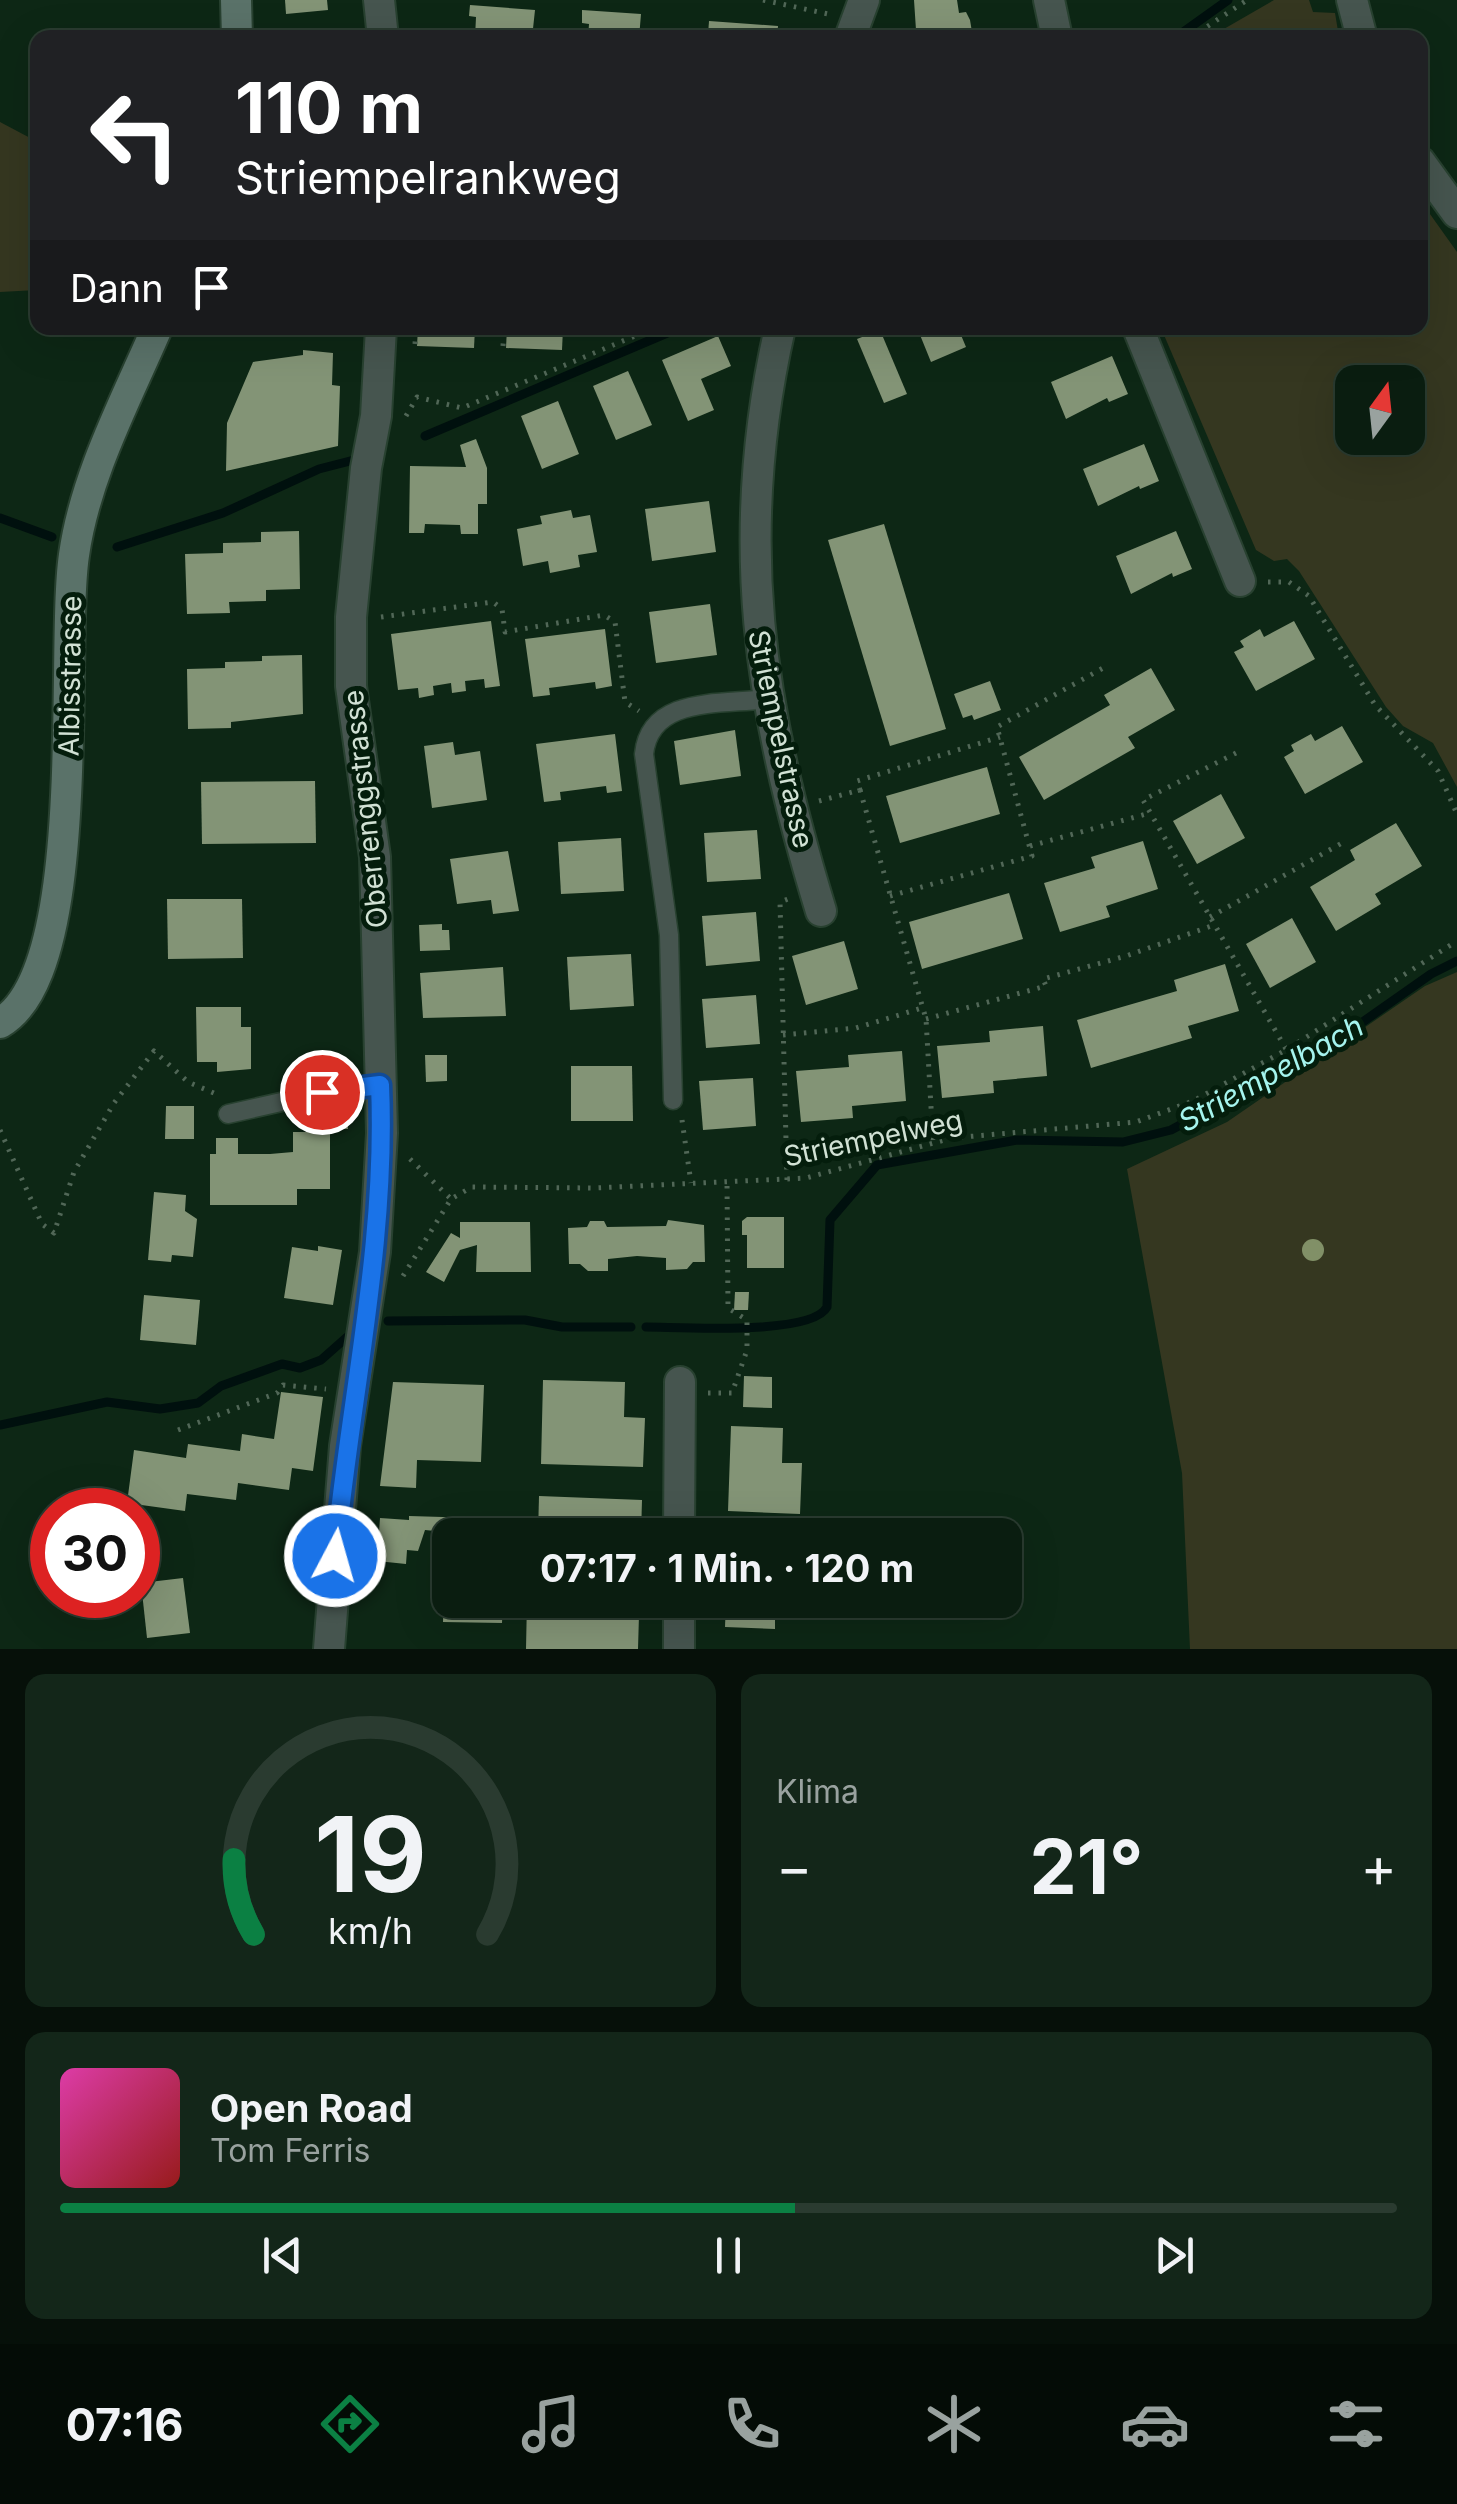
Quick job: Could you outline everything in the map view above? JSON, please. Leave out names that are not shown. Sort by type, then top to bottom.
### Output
[{"type":"main road","points":[[236,0],[237,30]]},
{"type":"main road","name":"Albisstrasse","points":[[0,1023],[27,997],[38,970],[52,906],[68,780],[74,554],[97,470],[153,335]]},
{"type":"street","points":[[379,0],[382,30]]},
{"type":"street","points":[[1049,0],[1055,30]]},
{"type":"street","points":[[1352,0],[1360,30]]},
{"type":"street","points":[[1428,173],[1457,212]]},
{"type":"street","name":"Oberrenggstrasse","points":[[329,1649],[346,1446],[368,1297],[382,1133],[376,856],[351,669],[353,594],[380,335]]},
{"type":"street","name":"Striempelstrasse","points":[[779,335],[757,453],[752,526],[756,615],[767,699],[818,901]]},
{"type":"street","points":[[1141,335],[1240,580]]},
{"type":"street","points":[[680,1388],[680,1518]]},
{"type":"street","points":[[679,1618],[679,1649]]},
{"type":"lane","points":[[673,1100],[669,935],[644,754],[646,735],[654,720],[672,711],[767,699]]},
{"type":"lane","points":[[228,1114],[352,1086],[380,1085]]},
{"type":"path","points":[[762,0],[857,20]]},
{"type":"path","points":[[1202,30],[1248,0]]},
{"type":"path","points":[[415,344],[416,335]]},
{"type":"path","points":[[504,335],[504,346]]},
{"type":"path","points":[[372,440],[394,438],[417,397],[462,408],[637,335]]},
{"type":"path","points":[[1240,580],[1289,582],[1309,596],[1375,705],[1438,771],[1457,814]]},
{"type":"path","points":[[386,616],[493,602],[502,609],[505,632],[604,615],[615,622],[624,694]]},
{"type":"path","points":[[890,896],[1032,856],[997,727],[1103,668]]},
{"type":"path","points":[[933,1142],[926,1019],[856,781],[1000,737]]},
{"type":"path","points":[[1236,753],[1143,800],[1286,1050]]},
{"type":"path","points":[[802,806],[860,790]]},
{"type":"path","points":[[1030,846],[1150,813]]},
{"type":"path","points":[[1210,917],[1342,843]]},
{"type":"path","points":[[787,1180],[780,902],[818,901]]},
{"type":"path","points":[[926,1019],[1046,986],[1043,978],[1126,956],[1214,925]]},
{"type":"path","name":"Striempelweg","points":[[451,1199],[472,1187],[504,1184],[595,1188],[787,1180],[933,1142],[1136,1122],[1193,1102],[1286,1050],[1457,941]]},
{"type":"path","points":[[783,1035],[856,1028],[923,1008]]},
{"type":"path","points":[[0,1130],[42,1224],[54,1233],[74,1172],[114,1103],[154,1052],[188,1082],[214,1092],[228,1114]]},
{"type":"path","points":[[673,1100],[681,1110],[692,1184]]},
{"type":"path","points":[[368,1297],[391,1296],[451,1199],[382,1133]]},
{"type":"path","points":[[680,1388],[732,1394],[747,1350],[748,1320],[728,1308],[727,1184]]},
{"type":"path","points":[[178,1430],[277,1393],[283,1386],[311,1387]]},
{"type":"green space","points":[[1274,0],[1309,0],[1313,12],[1335,13],[1338,30],[1222,30]]},
{"type":"green space","points":[[0,122],[30,138],[30,290],[0,292]]},
{"type":"green space","points":[[1428,211],[1457,252],[1457,787],[1433,743],[1403,726],[1386,707],[1299,571],[1287,559],[1274,561],[1256,550],[1164,335],[1428,335]]},
{"type":"green space","points":[[1457,972],[1457,1649],[1190,1649],[1182,1473],[1127,1169],[1227,1122],[1425,986]]},
{"type":"building","points":[[285,0],[327,0],[328,10],[286,14]]},
{"type":"building","points":[[914,0],[957,0],[959,13],[966,12],[972,30],[921,29],[916,30]]},
{"type":"building","points":[[470,5],[535,10],[533,30],[475,30],[476,17],[469,16]]},
{"type":"building","points":[[582,10],[641,14],[640,30],[589,30],[589,24],[582,23]]},
{"type":"building","points":[[709,21],[778,26],[778,30],[708,30]]},
{"type":"building","points":[[418,335],[475,335],[474,348],[417,346]]},
{"type":"building","points":[[507,335],[563,335],[562,350],[506,348]]},
{"type":"building","points":[[882,335],[907,394],[884,403],[857,339]]},
{"type":"building","points":[[920,335],[961,335],[966,347],[931,362]]},
{"type":"building","points":[[718,336],[731,366],[701,379],[714,410],[688,421],[662,360]]},
{"type":"building","points":[[303,350],[333,353],[332,385],[340,386],[338,446],[226,471],[227,423],[253,362],[303,355]]},
{"type":"building","points":[[1112,356],[1128,394],[1109,402],[1107,398],[1066,419],[1051,382]]},
{"type":"building","points":[[628,371],[652,425],[616,440],[593,386]]},
{"type":"building","points":[[558,401],[579,454],[542,469],[521,416]]},
{"type":"building","points":[[476,439],[487,468],[487,504],[478,504],[478,534],[461,534],[460,525],[425,524],[424,533],[409,533],[410,466],[466,467],[460,445]]},
{"type":"building","points":[[1144,444],[1159,481],[1098,506],[1083,469]]},
{"type":"building","points":[[709,501],[716,552],[652,561],[645,509]]},
{"type":"building","points":[[571,510],[573,518],[590,515],[597,552],[578,555],[580,567],[550,573],[548,561],[523,566],[517,529],[542,524],[540,516]]},
{"type":"building","points":[[884,524],[946,729],[890,746],[828,540]]},
{"type":"building","points":[[299,531],[300,589],[266,590],[266,601],[229,602],[230,613],[187,614],[185,554],[223,553],[223,543],[261,542],[261,532]]},
{"type":"building","points":[[1176,531],[1192,569],[1173,577],[1172,573],[1131,594],[1116,556]]},
{"type":"building","points":[[710,604],[717,655],[656,663],[649,612]]},
{"type":"building","points":[[491,621],[500,686],[485,688],[484,679],[465,681],[466,691],[452,693],[451,683],[433,686],[434,695],[419,698],[418,688],[398,690],[391,634]]},
{"type":"building","points":[[1294,621],[1315,659],[1256,691],[1234,652],[1244,647],[1240,641],[1260,629],[1264,637]]},
{"type":"building","points":[[605,629],[612,686],[596,689],[595,682],[549,688],[550,695],[533,697],[525,639]]},
{"type":"building","points":[[302,655],[303,714],[231,722],[231,728],[188,729],[187,669],[225,668],[225,662],[262,661],[262,656]]},
{"type":"building","points":[[1151,668],[1175,710],[1128,737],[1135,748],[1044,800],[1019,757],[1110,705],[1104,695]]},
{"type":"building","points":[[990,681],[1001,710],[974,720],[972,715],[963,718],[954,694]]},
{"type":"building","points":[[1342,726],[1363,762],[1305,794],[1284,757],[1294,751],[1291,745],[1311,734],[1315,741]]},
{"type":"building","points":[[735,730],[741,776],[680,785],[674,741]]},
{"type":"building","points":[[615,734],[622,791],[607,793],[606,786],[560,792],[561,800],[544,802],[536,744]]},
{"type":"building","points":[[453,742],[455,755],[480,751],[487,800],[432,808],[424,746]]},
{"type":"building","points":[[987,767],[1000,814],[900,843],[886,796]]},
{"type":"building","points":[[315,781],[316,843],[202,844],[201,782]]},
{"type":"building","points":[[1221,794],[1245,838],[1197,864],[1173,821]]},
{"type":"building","points":[[1396,823],[1422,866],[1375,894],[1381,904],[1336,931],[1310,887],[1355,860],[1350,850]]},
{"type":"building","points":[[757,830],[761,879],[707,882],[704,833]]},
{"type":"building","points":[[621,838],[624,891],[561,894],[558,842]]},
{"type":"building","points":[[1143,841],[1158,889],[1106,906],[1110,917],[1060,932],[1044,883],[1095,868],[1091,857]]},
{"type":"building","points":[[508,851],[519,911],[493,914],[491,900],[457,904],[450,859]]},
{"type":"building","points":[[1009,893],[1023,939],[922,969],[909,922]]},
{"type":"building","points":[[167,899],[242,899],[243,958],[168,959]]},
{"type":"building","points":[[756,912],[760,961],[706,966],[702,916]]},
{"type":"building","points":[[1292,918],[1316,962],[1270,988],[1246,944]]},
{"type":"building","points":[[442,924],[442,930],[449,930],[450,950],[420,951],[419,925]]},
{"type":"building","points":[[844,941],[858,989],[806,1005],[792,956]]},
{"type":"building","points":[[631,954],[634,1006],[570,1010],[567,957]]},
{"type":"building","points":[[1225,964],[1239,1011],[1188,1026],[1192,1038],[1091,1068],[1077,1020],[1177,991],[1174,980]]},
{"type":"building","points":[[503,967],[506,1016],[423,1018],[420,973]]},
{"type":"building","points":[[756,995],[760,1044],[706,1048],[702,999]]},
{"type":"building","points":[[196,1007],[241,1007],[241,1027],[251,1027],[251,1069],[217,1072],[217,1062],[197,1062]]},
{"type":"building","points":[[1043,1026],[1047,1076],[993,1081],[994,1093],[942,1098],[937,1046],[990,1042],[989,1031]]},
{"type":"building","points":[[902,1051],[906,1101],[852,1106],[853,1118],[801,1122],[796,1071],[849,1067],[848,1055]]},
{"type":"building","points":[[425,1055],[447,1055],[447,1081],[426,1082]]},
{"type":"building","points":[[571,1066],[632,1066],[633,1121],[571,1121]]},
{"type":"building","points":[[753,1078],[756,1126],[703,1130],[699,1081]]},
{"type":"building","points":[[166,1106],[194,1106],[194,1139],[165,1139]]},
{"type":"building","points":[[333,1106],[348,1107],[348,1129],[333,1129]]},
{"type":"building","points":[[293,1132],[330,1132],[330,1189],[297,1189],[297,1205],[210,1205],[210,1154],[216,1154],[216,1138],[238,1138],[238,1154],[270,1154],[293,1152]]},
{"type":"building","points":[[154,1192],[186,1195],[185,1211],[197,1219],[193,1257],[172,1255],[171,1262],[148,1260]]},
{"type":"building","points":[[747,1217],[784,1217],[784,1268],[747,1268],[747,1235],[742,1235],[742,1221]]},
{"type":"building","points":[[668,1220],[704,1225],[705,1262],[693,1262],[687,1269],[666,1270],[666,1258],[637,1256],[608,1259],[608,1271],[588,1271],[580,1264],[569,1264],[568,1228],[587,1227],[590,1221],[604,1221],[607,1227],[666,1226]]},
{"type":"building","points":[[460,1222],[530,1222],[531,1272],[476,1272],[477,1245],[460,1250],[444,1282],[426,1272],[451,1233],[460,1238]]},
{"type":"building","points":[[318,1246],[342,1250],[333,1305],[284,1298],[292,1247],[318,1251]]},
{"type":"building","points":[[735,1292],[749,1292],[748,1310],[734,1310]]},
{"type":"building","points":[[144,1295],[200,1300],[196,1345],[140,1340]]},
{"type":"building","points":[[744,1376],[772,1377],[772,1408],[743,1407]]},
{"type":"building","points":[[543,1380],[625,1382],[624,1417],[645,1418],[643,1467],[541,1464]]},
{"type":"building","points":[[393,1382],[484,1385],[481,1462],[417,1460],[416,1488],[380,1486]]},
{"type":"building","points":[[281,1392],[323,1397],[313,1471],[292,1468],[289,1490],[238,1483],[236,1500],[187,1494],[185,1511],[160,1508],[160,1488],[129,1488],[134,1450],[186,1458],[188,1444],[240,1451],[242,1434],[274,1439]]},
{"type":"building","points":[[731,1426],[783,1428],[782,1463],[802,1463],[800,1514],[728,1511]]},
{"type":"building","points":[[539,1496],[642,1500],[641,1518],[538,1518]]},
{"type":"building","points":[[409,1516],[477,1518],[432,1518],[432,1531],[425,1530],[418,1551],[407,1550],[406,1564],[377,1561],[380,1518],[409,1520]]},
{"type":"building","points":[[183,1578],[190,1633],[147,1638],[145,1618],[160,1618],[160,1581]]},
{"type":"building","points":[[443,1618],[502,1618],[502,1623],[443,1622]]},
{"type":"building","points":[[527,1618],[639,1618],[638,1649],[526,1649]]},
{"type":"building","points":[[725,1618],[775,1618],[775,1629],[725,1627]]},
{"type":"waterway","points":[[1186,30],[1228,0]]},
{"type":"waterway","points":[[425,436],[663,335]]},
{"type":"waterway","points":[[117,547],[223,513],[319,469],[354,460]]},
{"type":"waterway","points":[[0,518],[52,537]]},
{"type":"waterway","name":"Striempelbach","points":[[646,1327],[772,1326],[816,1316],[827,1307],[830,1220],[877,1165],[1017,1140],[1123,1142],[1171,1130],[1337,1040],[1431,974],[1457,961]]},
{"type":"waterway","points":[[388,1321],[525,1320],[562,1327],[631,1327]]},
{"type":"waterway","points":[[0,1425],[107,1402],[160,1409],[198,1403],[221,1386],[282,1364],[300,1368],[321,1360],[347,1337]]},
{"type":"route","points":[[322,1092],[380,1085],[382,1133],[375,1252],[346,1446],[335,1556]]}]
